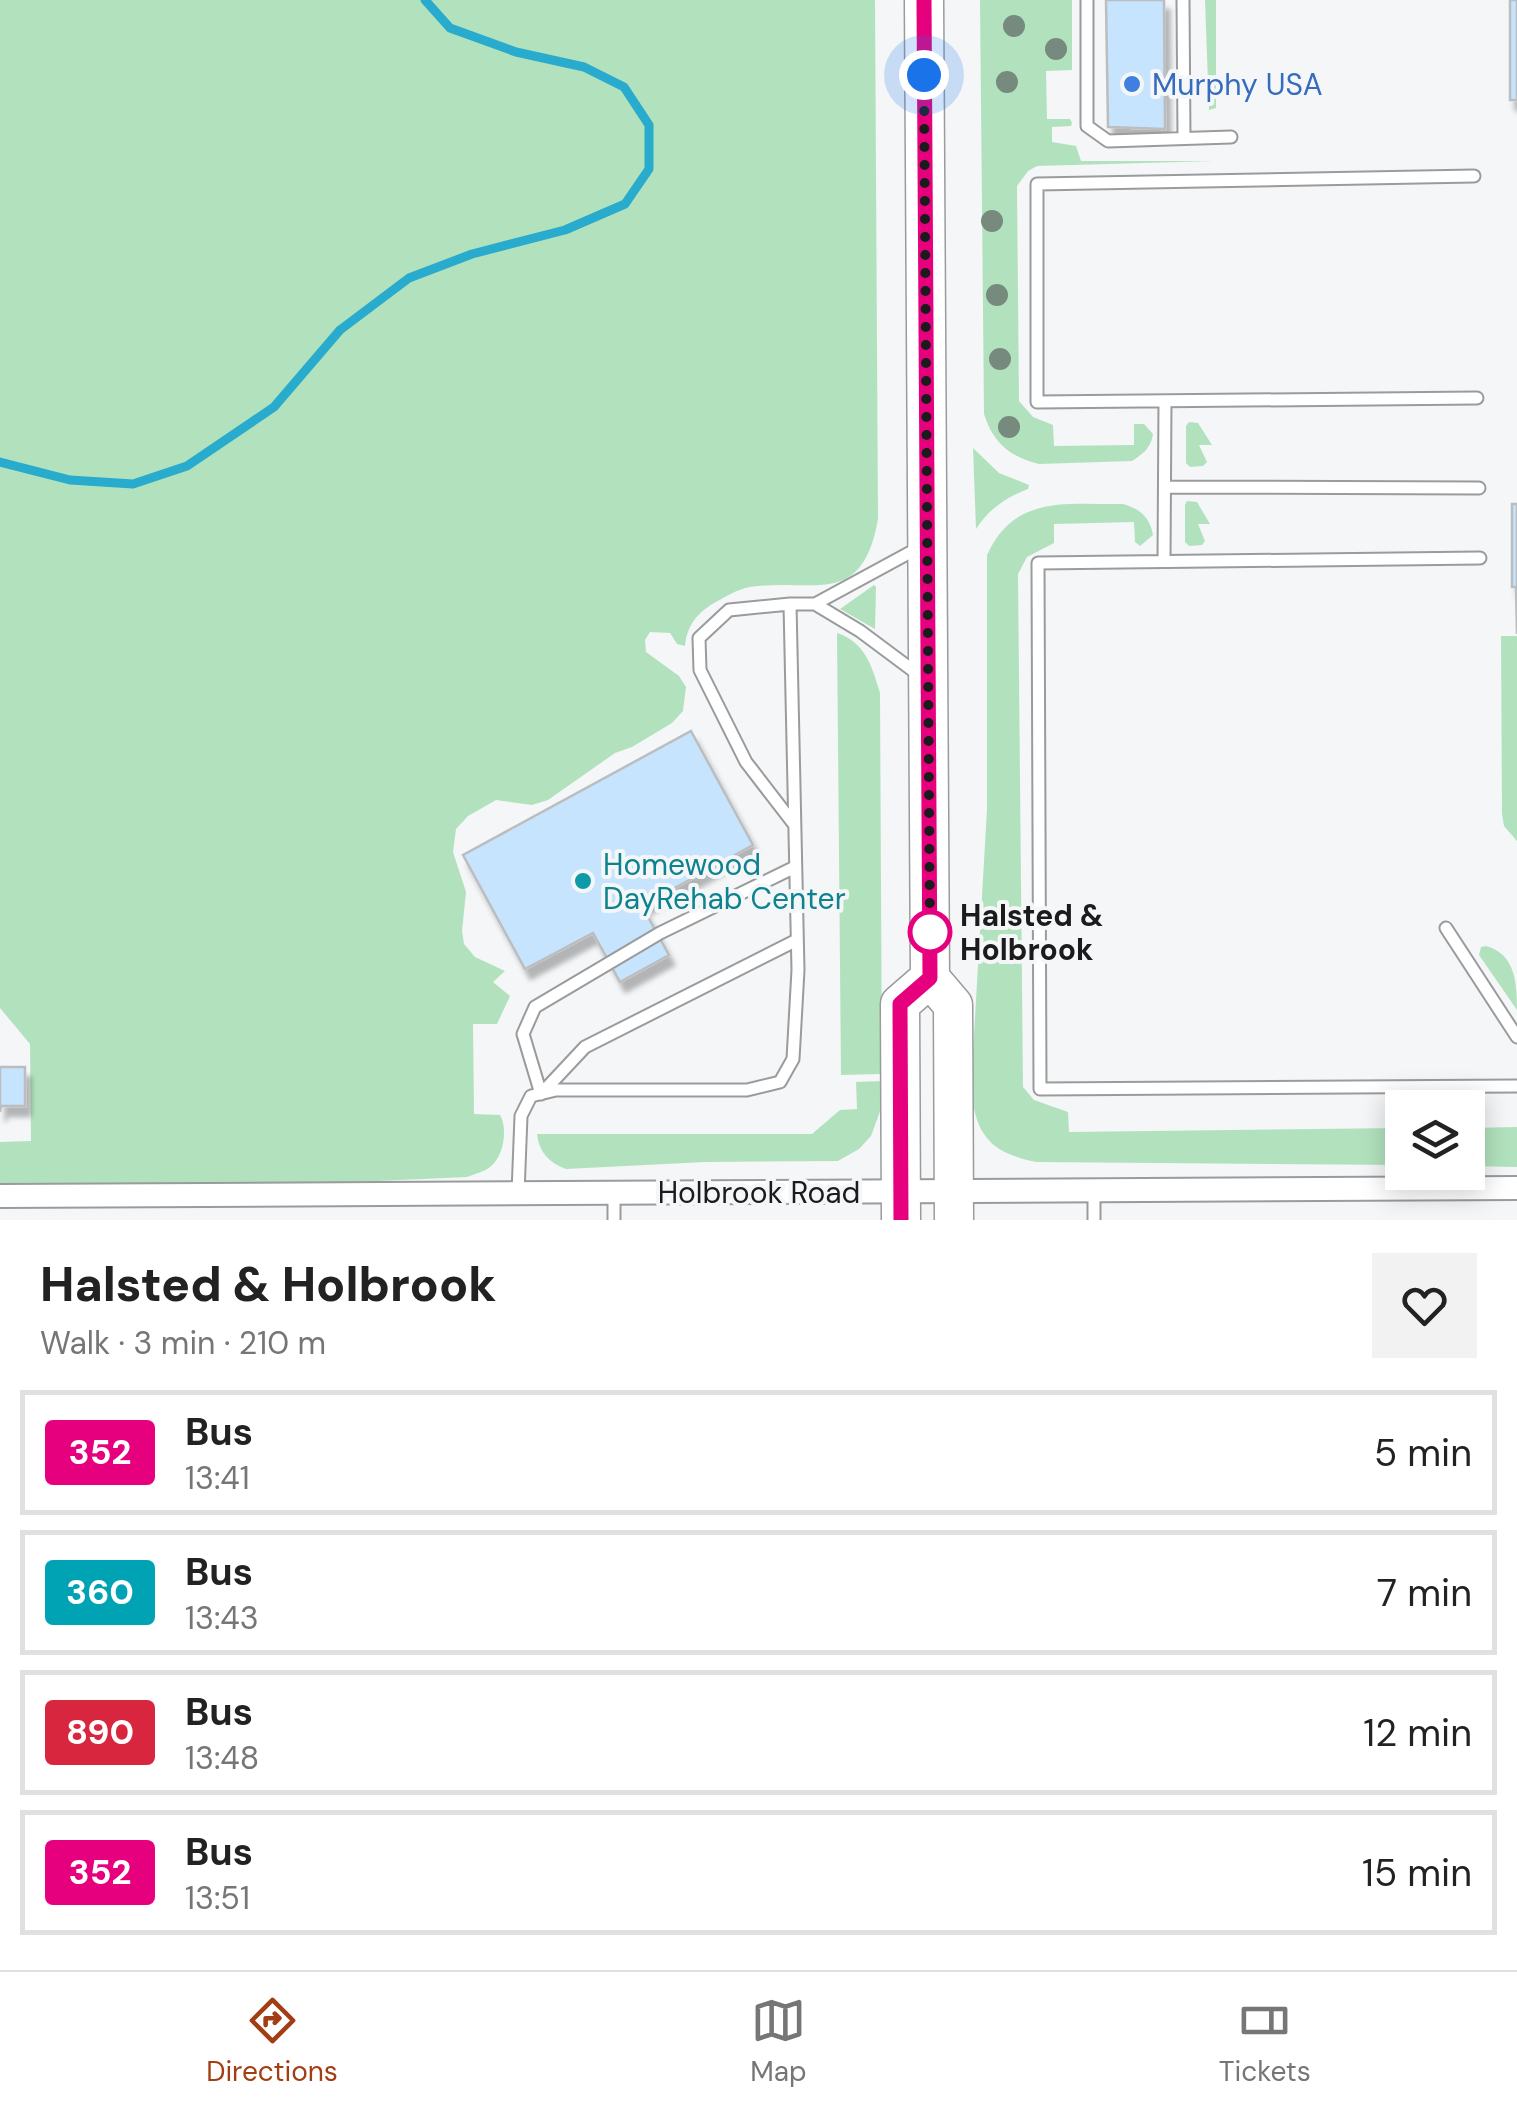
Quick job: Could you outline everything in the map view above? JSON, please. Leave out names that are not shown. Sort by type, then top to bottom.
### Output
[{"type":"main road","points":[[924,0],[930,978],[953,1004],[954,1206]]},
{"type":"main road","points":[[901,1206],[900,1004],[930,978]]},
{"type":"street","name":"Holbrook Road","points":[[0,1196],[614,1193],[954,1206],[1094,1191],[1517,1188]]},
{"type":"street","points":[[95,1195],[95,1220]]},
{"type":"lane","points":[[1087,0],[1087,126],[1108,141],[1231,137]]},
{"type":"lane","points":[[1183,0],[1184,138]]},
{"type":"lane","points":[[1474,176],[1037,184],[1037,402],[1477,398]]},
{"type":"lane","points":[[1164,562],[1165,401]]},
{"type":"lane","points":[[1165,487],[1480,488]]},
{"type":"lane","points":[[793,823],[746,762],[700,670],[699,638],[729,610],[815,604],[928,542]]},
{"type":"lane","points":[[1480,558],[1038,563],[1040,1088],[1517,1086]]},
{"type":"lane","points":[[518,1193],[520,1116],[531,1096],[556,1090],[747,1090],[780,1082],[793,1059],[797,940],[790,604]]},
{"type":"lane","points":[[815,604],[860,631],[929,682]]},
{"type":"lane","points":[[541,1094],[523,1034],[535,1007],[660,933],[795,866]]},
{"type":"lane","points":[[1446,928],[1517,1036]]},
{"type":"lane","points":[[541,1094],[585,1047],[797,940]]},
{"type":"lane","points":[[1094,1191],[1094,1220]]},
{"type":"lane","points":[[614,1193],[614,1220]]},
{"type":"green space","points":[[0,0],[875,0],[878,519],[871,547],[848,578],[815,585],[750,587],[727,596],[697,616],[685,646],[677,644],[670,633],[650,632],[645,640],[646,652],[679,676],[686,687],[683,711],[672,723],[615,753],[548,800],[532,805],[496,800],[468,816],[456,829],[453,852],[466,892],[464,944],[475,957],[505,971],[493,982],[510,996],[497,1024],[473,1024],[474,1114],[500,1115],[504,1127],[499,1156],[482,1172],[467,1177],[266,1186],[0,1186],[0,1142],[31,1141],[30,1044],[0,1008]]},
{"type":"green space","points":[[980,0],[1072,0],[1072,70],[1046,71],[1047,119],[1070,119],[1072,123],[1052,127],[1052,142],[1076,146],[1081,161],[1215,161],[1037,166],[1017,186],[1019,401],[1033,417],[1053,425],[1054,446],[1134,445],[1134,424],[1144,424],[1153,434],[1152,439],[1132,461],[1029,461],[1011,453],[998,441],[984,414]]},
{"type":"green space","points":[[1205,0],[1216,0],[1216,108],[1209,110]]},
{"type":"green space","points":[[1189,422],[1198,423],[1212,445],[1199,445],[1207,462],[1203,466],[1190,467],[1186,463]]},
{"type":"green space","points":[[973,448],[999,473],[1029,485],[992,510],[976,529]]},
{"type":"green space","points":[[1187,501],[1197,502],[1210,524],[1198,524],[1205,541],[1202,545],[1189,546],[1185,542]]},
{"type":"green space","points":[[1062,504],[1123,504],[1147,519],[1153,535],[1140,546],[1135,542],[1134,522],[1054,524],[1054,543],[1027,557],[1018,574],[1023,1087],[1034,1100],[1068,1112],[1069,1132],[1385,1128],[1385,1165],[1037,1162],[1007,1153],[981,1129],[971,1087],[987,809],[987,555],[1012,521],[1027,512]]},
{"type":"green space","points":[[876,587],[875,629],[840,609]]},
{"type":"green space","points":[[837,633],[861,649],[880,693],[882,1074],[841,1075]]},
{"type":"green space","points":[[1501,636],[1517,636],[1517,841],[1504,826],[1502,814]]},
{"type":"green space","points":[[1481,947],[1504,956],[1513,971],[1517,1010],[1479,955]]},
{"type":"green space","points":[[882,1081],[882,1106],[871,1136],[859,1149],[838,1161],[566,1169],[546,1156],[537,1134],[812,1134],[840,1110],[857,1109],[856,1082]]},
{"type":"green space","points":[[1517,1127],[1517,1167],[1485,1166],[1485,1128]]},
{"type":"building","name":"Murphy USA","points":[[1106,0],[1164,0],[1165,129],[1108,127]]},
{"type":"building","points":[[1510,0],[1517,0],[1517,100],[1510,100]]},
{"type":"building","points":[[1512,504],[1517,504],[1517,634],[1516,587],[1512,587]]},
{"type":"building","name":"Homewood DayRehab Center","points":[[691,731],[753,845],[642,906],[669,955],[620,982],[593,933],[525,969],[463,855]]},
{"type":"building","points":[[0,1067],[25,1067],[25,1106],[1,1106],[0,1112]]},
{"type":"waterway","points":[[0,462],[70,480],[133,484],[187,466],[274,407],[340,330],[409,278],[472,254],[565,230],[625,204],[649,169],[649,125],[624,87],[584,67],[516,52],[450,28],[425,0]]},
{"type":"bus line","name":"352","points":[[901,1220],[900,1004],[930,978],[924,0]]},
{"type":"place","name":"Murphy USA","points":[[1132,84]]},
{"type":"place","name":"Homewood DayRehab Center","points":[[583,881]]},
{"type":"place","name":"Halsted & Holbrook","points":[[930,932]]},
{"type":"route","points":[[924,75],[930,940],[930,932]]}]
